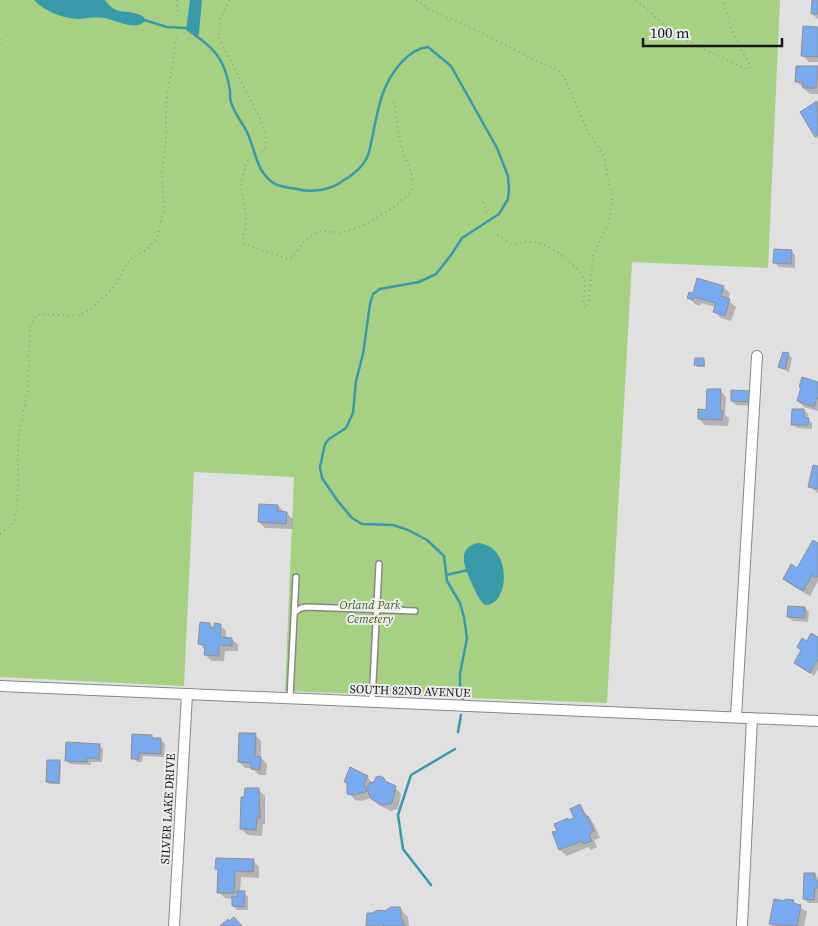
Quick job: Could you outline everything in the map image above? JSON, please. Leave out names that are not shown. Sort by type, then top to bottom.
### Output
[{"type":"street","points":[[736,717],[757,356]]},
{"type":"street","name":"SOUTH 82ND AVENUE","points":[[0,686],[818,721]]},
{"type":"street","name":"SILVER LAKE DRIVE","points":[[174,926],[187,694]]},
{"type":"street","points":[[742,926],[752,718]]},
{"type":"lane","points":[[372,702],[379,564]]},
{"type":"lane","points":[[290,698],[292,622],[295,612],[296,577]]},
{"type":"lane","points":[[295,612],[307,607],[415,611]]},
{"type":"path","points":[[177,0],[178,20]]},
{"type":"path","points":[[229,0],[220,20],[218,36],[261,120],[266,138],[265,147],[262,152]]},
{"type":"path","points":[[416,0],[434,12],[499,41],[559,71],[566,81],[587,130],[604,157],[612,199],[611,211],[607,229],[593,256],[587,307],[584,306],[583,302],[585,286],[583,277],[565,258],[542,244],[531,241],[511,244],[495,233]]},
{"type":"path","points":[[636,0],[670,30],[695,45],[748,70],[750,66],[732,31],[723,0]]},
{"type":"path","points":[[0,534],[13,523],[16,514],[18,440],[27,399],[32,321],[36,315],[40,314],[77,316],[91,309],[114,287],[129,260],[146,250],[157,238],[165,202],[162,174],[166,139],[166,102],[176,35]]},
{"type":"path","points":[[0,38],[0,48]]},
{"type":"path","points":[[248,160],[241,179],[241,194],[246,220],[243,243],[284,258],[291,258],[314,234],[321,231],[339,233],[352,230],[381,215],[410,194],[413,178],[402,148],[394,101]]},
{"type":"path","points":[[483,202],[488,216]]},
{"type":"green space","name":"Orland Park Cemetery","points":[[0,0],[780,0],[768,268],[632,262],[607,703],[285,691],[294,477],[194,472],[184,686],[0,677]]},
{"type":"water","points":[[34,0],[105,0],[114,9],[138,14],[144,17],[145,21],[141,24],[131,25],[101,17],[71,18],[48,11]]},
{"type":"water","points":[[190,0],[202,0],[197,38],[186,30]]},
{"type":"water","points":[[477,543],[489,546],[497,553],[502,563],[504,575],[503,586],[499,596],[493,603],[485,605],[476,593],[467,573],[464,560],[466,550]]},
{"type":"building","points":[[812,0],[818,0],[818,14],[811,14]]},
{"type":"building","points":[[803,26],[818,27],[818,57],[801,56]]},
{"type":"building","points":[[796,66],[818,66],[816,88],[803,88],[803,82],[795,82]]},
{"type":"building","points":[[817,101],[818,135],[815,137],[800,112]]},
{"type":"building","points":[[774,249],[792,250],[791,264],[773,263]]},
{"type":"building","points":[[697,278],[724,286],[721,296],[730,299],[725,316],[713,312],[716,303],[694,297],[693,300],[687,298],[689,292],[693,293]]},
{"type":"building","points":[[783,352],[789,353],[785,369],[778,367]]},
{"type":"building","points":[[695,358],[704,358],[704,366],[694,365]]},
{"type":"building","points":[[802,377],[818,382],[818,399],[814,407],[797,401]]},
{"type":"building","points":[[707,389],[721,389],[720,411],[723,411],[722,420],[698,419],[698,409],[706,410]]},
{"type":"building","points":[[731,390],[751,391],[751,402],[731,401]]},
{"type":"building","points":[[792,409],[804,409],[804,417],[809,418],[808,425],[791,425]]},
{"type":"building","points":[[813,465],[818,466],[818,489],[808,487]]},
{"type":"building","points":[[259,504],[278,505],[278,511],[287,512],[286,524],[258,522]]},
{"type":"building","points":[[813,540],[818,543],[818,575],[816,578],[812,575],[803,591],[783,579],[791,564],[797,568]]},
{"type":"building","points":[[788,606],[805,607],[805,618],[787,617]]},
{"type":"building","points":[[200,622],[210,623],[210,627],[214,628],[214,623],[221,624],[220,637],[232,638],[232,646],[219,645],[219,656],[204,655],[205,645],[198,644]]},
{"type":"building","points":[[811,633],[818,637],[818,659],[810,673],[794,663],[801,650],[797,647],[802,638],[807,641]]},
{"type":"building","points":[[239,733],[256,733],[255,756],[261,757],[260,770],[251,769],[251,763],[238,762]]},
{"type":"building","points":[[132,734],[152,735],[152,738],[161,738],[161,754],[139,753],[139,759],[131,759]]},
{"type":"building","points":[[66,742],[100,744],[99,759],[87,758],[87,762],[65,761]]},
{"type":"building","points":[[47,760],[60,760],[59,783],[46,782]]},
{"type":"building","points":[[350,767],[368,776],[364,783],[366,790],[369,783],[374,782],[376,777],[380,776],[385,781],[396,786],[392,803],[383,805],[371,799],[368,791],[354,795],[347,794],[347,783],[344,782]]},
{"type":"building","points":[[245,788],[259,788],[260,818],[257,818],[256,830],[240,829],[241,797],[244,797]]},
{"type":"building","points":[[580,804],[586,817],[588,816],[594,831],[589,834],[592,841],[583,844],[582,841],[559,850],[552,832],[557,831],[554,824],[568,818],[568,820],[574,818],[570,809]]},
{"type":"building","points":[[216,858],[254,859],[253,872],[235,871],[234,893],[217,893],[218,869],[215,869]]},
{"type":"building","points":[[804,873],[815,873],[815,880],[818,881],[814,900],[803,899]]},
{"type":"building","points":[[237,891],[245,891],[244,907],[232,906],[232,896],[237,897]]},
{"type":"building","points":[[774,899],[794,900],[793,903],[801,905],[797,926],[769,924]]},
{"type":"building","points":[[391,907],[400,907],[401,917],[405,926],[383,926],[382,924],[379,926],[366,926],[367,913],[378,910],[385,911]]},
{"type":"building","points":[[234,917],[242,926],[220,926],[228,919],[229,921]]},
{"type":"waterway","points":[[144,20],[167,27],[187,28]]},
{"type":"waterway","points":[[195,35],[210,47],[220,59],[226,73],[232,106],[247,132],[260,168],[275,184],[308,191],[320,190],[337,185],[358,170],[367,157],[381,100],[390,78],[406,57],[413,52],[428,47],[451,66],[497,148],[508,176],[509,189],[508,199],[499,214],[462,238],[436,274],[419,282],[380,289],[373,294],[363,354],[356,381],[353,413],[346,428],[329,439],[325,444],[320,467],[322,478],[352,518],[362,524],[393,525],[408,530],[427,540],[444,556],[447,581],[460,603],[467,638],[460,674],[463,700]]},
{"type":"waterway","points":[[446,575],[468,570]]},
{"type":"waterway","points":[[458,732],[461,715]]},
{"type":"waterway","points":[[431,885],[403,849],[398,815],[411,775],[455,749]]}]
